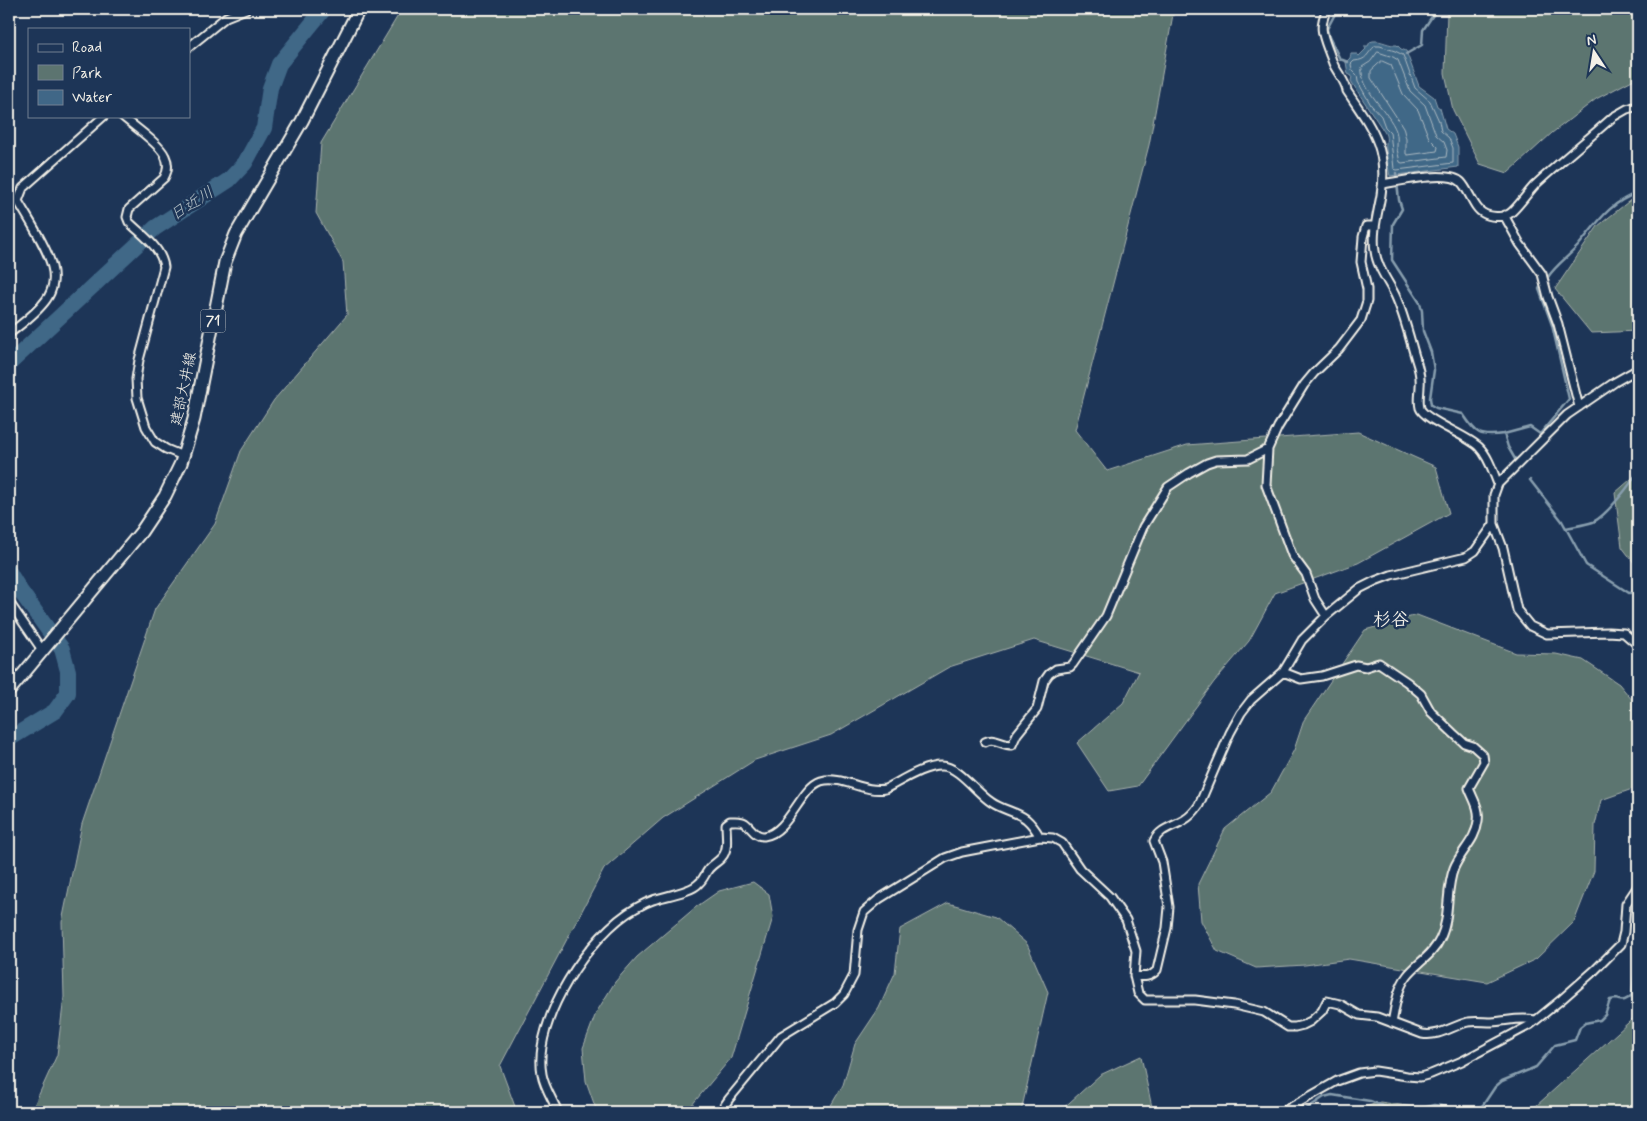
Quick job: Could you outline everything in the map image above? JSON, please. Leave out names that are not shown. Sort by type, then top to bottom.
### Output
[{"type":"main road","name":"建部大井線","points":[[9,691],[141,532],[165,496],[183,456],[194,418],[224,262],[236,234],[302,121],[359,9]]},
{"type":"street","points":[[190,46],[226,18],[246,9]]},
{"type":"street","points":[[1327,9],[1323,17],[1322,34],[1334,67],[1376,137],[1382,160],[1383,184],[1375,226],[1375,252],[1382,272],[1396,296],[1420,372],[1420,410],[1426,416],[1458,432],[1480,447],[1498,484]]},
{"type":"street","points":[[1383,184],[1442,176],[1455,177],[1461,182],[1478,209],[1484,214],[1496,216],[1509,214],[1533,187],[1613,117],[1627,109],[1638,106]]},
{"type":"street","points":[[9,334],[47,299],[54,277],[52,266],[45,250],[18,202],[20,194],[23,188],[102,118]]},
{"type":"street","points":[[124,118],[159,148],[165,155],[168,164],[168,171],[164,178],[129,209],[127,217],[129,222],[159,251],[164,267],[139,360],[136,379],[137,398],[146,427],[155,442],[183,456]]},
{"type":"street","points":[[1504,215],[1520,244],[1542,274],[1558,324],[1579,407]]},
{"type":"street","points":[[1326,616],[1315,599],[1306,574],[1292,555],[1266,485],[1268,449],[1278,427],[1304,386],[1339,349],[1361,320],[1368,301],[1361,262],[1363,237],[1366,226],[1375,226]]},
{"type":"street","points":[[1638,369],[1615,382],[1567,415],[1498,484],[1494,495],[1494,524],[1503,548],[1518,610],[1530,626],[1547,634],[1624,633],[1638,644]]},
{"type":"street","points":[[985,742],[991,739],[1005,745],[1012,745],[1017,734],[1037,709],[1044,681],[1049,674],[1056,669],[1070,667],[1073,664],[1106,616],[1143,527],[1168,488],[1207,463],[1216,460],[1248,459],[1268,449]]},
{"type":"street","points":[[1134,976],[1146,977],[1153,975],[1157,970],[1167,928],[1169,906],[1162,862],[1154,841],[1162,830],[1192,815],[1199,805],[1230,733],[1251,700],[1283,672],[1302,640],[1326,616],[1358,589],[1391,575],[1466,557],[1475,551],[1494,524]]},
{"type":"street","points":[[9,602],[45,647]]},
{"type":"street","points":[[1283,672],[1301,679],[1322,676],[1356,665],[1366,667],[1379,663],[1407,682],[1420,694],[1431,712],[1453,734],[1464,743],[1473,746],[1483,755],[1484,762],[1470,788],[1472,797],[1478,807],[1478,821],[1474,835],[1454,867],[1446,922],[1440,940],[1430,955],[1408,975],[1401,986],[1392,1023]]},
{"type":"street","points":[[558,1112],[542,1075],[540,1062],[548,1021],[561,990],[602,935],[618,921],[651,901],[698,885],[708,869],[722,857],[726,849],[726,824],[730,821],[738,820],[745,823],[759,836],[765,836],[774,832],[782,825],[815,784],[835,780],[878,790],[885,789],[930,767],[948,766],[991,802],[1028,820],[1040,837]]},
{"type":"street","points":[[720,1112],[729,1098],[781,1036],[836,1003],[844,994],[854,975],[858,930],[864,912],[879,899],[945,858],[962,852],[1040,837],[1053,838],[1062,842],[1080,869],[1110,897],[1126,920],[1136,951],[1134,976],[1138,992],[1145,1000],[1195,1000],[1234,1004],[1264,1012],[1288,1027],[1303,1025],[1311,1021],[1322,1011],[1327,1001],[1340,1004],[1359,1015],[1377,1017],[1429,1035],[1437,1034],[1467,1022],[1490,1022],[1524,1018],[1535,1020]]},
{"type":"street","points":[[1282,1112],[1337,1081],[1359,1073],[1375,1071],[1413,1076],[1431,1074],[1462,1061],[1530,1025],[1595,970],[1621,944],[1626,904],[1638,886]]},
{"type":"green space","points":[[402,9],[1174,9],[1149,145],[1075,430],[1107,471],[1187,445],[1358,432],[1436,467],[1449,513],[1358,563],[1275,593],[1249,641],[1214,682],[1138,786],[1109,791],[1077,743],[1123,703],[1139,672],[1034,640],[949,667],[831,735],[755,760],[663,818],[604,869],[500,1066],[517,1112],[31,1112],[57,1055],[64,997],[62,922],[82,824],[155,609],[215,524],[241,451],[274,400],[347,315],[343,262],[316,213],[321,143]]},
{"type":"green space","points":[[1451,9],[1638,9],[1638,77],[1596,99],[1552,133],[1508,173],[1480,164],[1453,110],[1445,73],[1447,12]]},
{"type":"green space","points":[[1638,194],[1638,331],[1591,333],[1555,289],[1598,226]]},
{"type":"green space","points":[[1638,473],[1638,568],[1622,547],[1615,493]]},
{"type":"green space","points":[[1417,615],[1516,653],[1556,654],[1583,660],[1619,684],[1638,707],[1638,787],[1601,800],[1595,825],[1594,871],[1574,922],[1536,959],[1487,982],[1349,959],[1305,965],[1256,968],[1217,951],[1201,921],[1198,884],[1225,829],[1271,792],[1294,750],[1304,720],[1365,630]]},
{"type":"green space","points":[[753,882],[769,894],[773,917],[731,1058],[686,1112],[597,1112],[586,1081],[583,1048],[596,1013],[615,982],[637,957],[696,907],[719,891]]},
{"type":"green space","points":[[948,903],[996,917],[1027,944],[1048,992],[1021,1112],[827,1112],[843,1085],[855,1044],[879,1008],[895,973],[900,929]]},
{"type":"green space","points":[[1638,1014],[1638,1112],[1500,1112],[1536,1106]]},
{"type":"green space","points":[[1141,1056],[1153,1112],[1059,1112],[1100,1075]]},
{"type":"green space","points":[[1380,1102],[1449,1112],[1351,1112]]},
{"type":"water","points":[[1373,41],[1397,45],[1406,51],[1419,86],[1434,97],[1437,106],[1440,108],[1446,129],[1453,134],[1458,147],[1458,167],[1390,176],[1386,135],[1351,81],[1352,76],[1348,74],[1346,62],[1351,54],[1359,56],[1366,49],[1364,46],[1368,46]]},
{"type":"waterway","name":"日近川","points":[[9,364],[155,228],[229,180],[245,163],[264,128],[270,88],[279,64],[324,9]]},
{"type":"waterway","points":[[1334,9],[1336,12],[1327,29],[1329,37],[1340,59],[1348,62]]},
{"type":"waterway","points":[[1406,54],[1422,45],[1423,30],[1437,9]]},
{"type":"waterway","points":[[1396,173],[1402,209],[1393,224],[1392,260],[1420,303],[1423,331],[1431,352],[1434,370],[1430,398],[1431,405],[1436,408],[1463,414],[1472,426],[1484,435],[1504,434],[1508,447],[1515,459]]},
{"type":"waterway","points":[[1548,277],[1611,208],[1638,193]]},
{"type":"waterway","points":[[1504,434],[1530,427],[1540,434],[1569,399],[1552,325],[1539,289],[1540,287]]},
{"type":"waterway","points":[[1566,528],[1590,523],[1598,519],[1618,499],[1638,471]]},
{"type":"waterway","points":[[1530,480],[1562,521],[1586,565],[1629,593],[1638,592]]},
{"type":"waterway","name":"日近川","points":[[9,572],[62,649],[68,671],[68,693],[55,711],[9,739]]},
{"type":"waterway","points":[[1409,1112],[1434,1105],[1468,1110],[1477,1109],[1483,1105],[1495,1087],[1502,1081],[1536,1067],[1555,1045],[1575,1040],[1580,1027],[1585,1023],[1600,1020],[1605,1015],[1610,1000],[1625,1000],[1632,995],[1638,942]]},
{"type":"waterway","points":[[1296,1112],[1305,1110],[1324,1097],[1332,1095],[1370,1101],[1401,1112]]},
{"type":"district","name":"杉谷","points":[[1391,620]]}]
